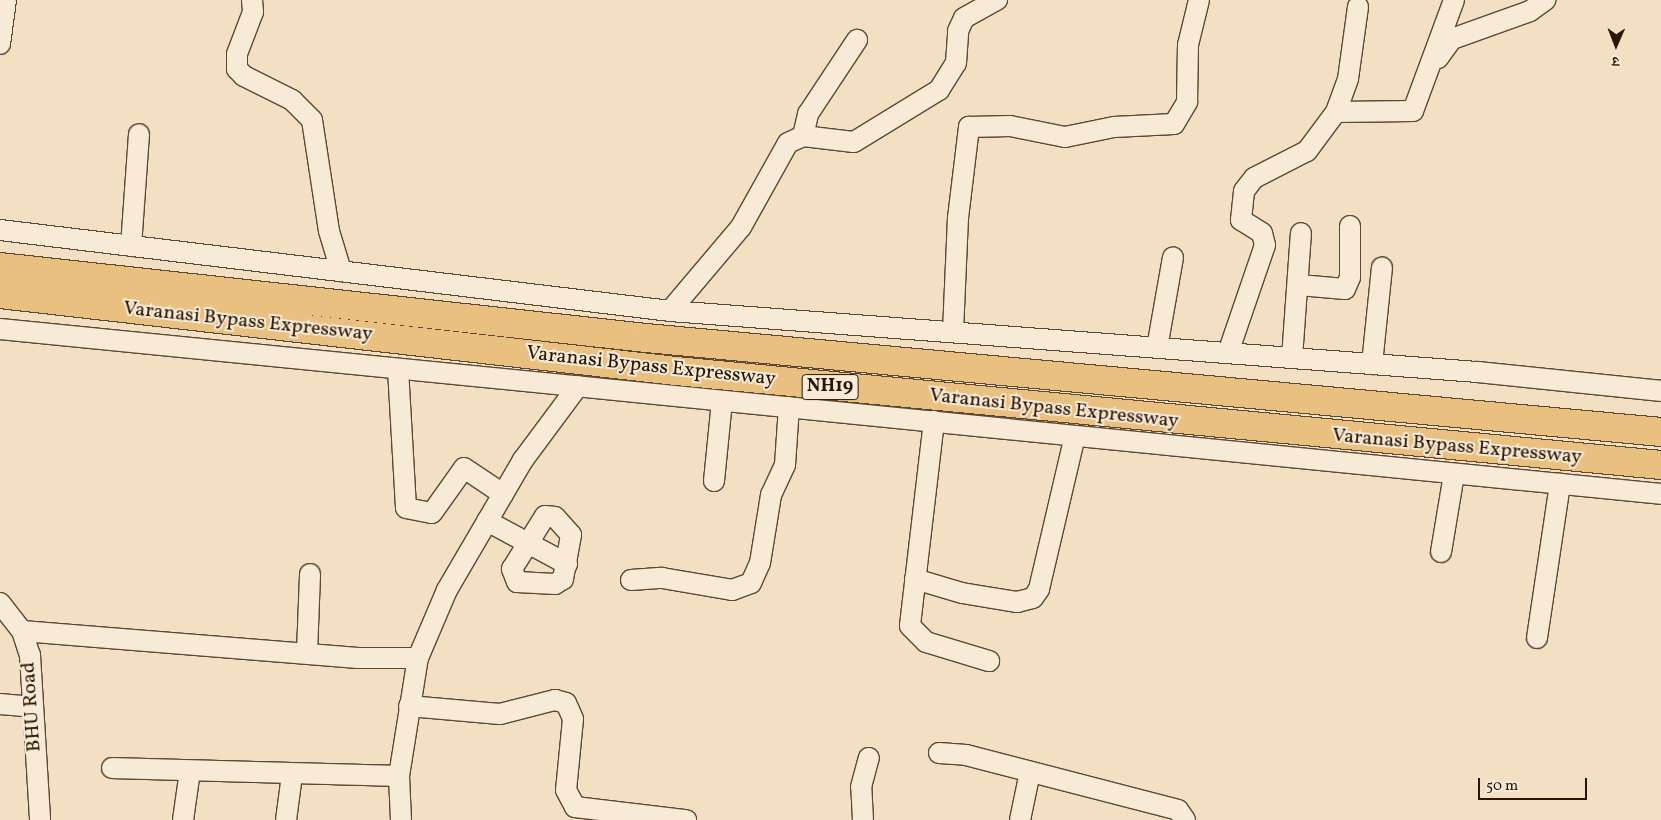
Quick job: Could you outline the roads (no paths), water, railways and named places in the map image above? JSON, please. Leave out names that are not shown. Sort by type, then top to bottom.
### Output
[{"type":"highway","name":"Varanasi Bypass Expressway","points":[[0,266],[646,338],[1661,432]]},
{"type":"highway","name":"Varanasi Bypass Expressway","points":[[0,294],[676,371],[1661,464]]},
{"type":"street","points":[[0,40],[6,0]]},
{"type":"street","points":[[252,0],[253,12],[237,54],[237,69],[292,100],[312,120],[329,232],[341,271]]},
{"type":"street","points":[[670,311],[741,227],[788,143],[804,136],[854,142],[939,90],[956,63],[958,31],[964,18],[997,0]]},
{"type":"street","points":[[953,332],[958,218],[969,127],[1010,126],[1065,137],[1114,127],[1174,124],[1187,102],[1188,45],[1199,0]]},
{"type":"street","points":[[1336,112],[1413,111],[1434,64],[1454,0]]},
{"type":"street","points":[[1434,64],[1452,40],[1530,11],[1545,0]]},
{"type":"street","points":[[1228,353],[1265,245],[1262,232],[1242,220],[1244,191],[1254,178],[1307,151],[1336,112],[1348,79],[1358,7]]},
{"type":"street","points":[[804,136],[808,114],[857,40]]},
{"type":"street","points":[[131,246],[139,134]]},
{"type":"street","points":[[1299,285],[1345,289],[1350,277],[1350,226]]},
{"type":"street","points":[[0,230],[670,311],[1372,364],[1661,391]]},
{"type":"street","points":[[1292,358],[1302,233]]},
{"type":"street","points":[[1157,348],[1173,257]]},
{"type":"street","points":[[1372,364],[1382,268]]},
{"type":"street","points":[[0,329],[1661,494]]},
{"type":"street","points":[[398,369],[406,508],[432,513],[464,468],[503,494]]},
{"type":"street","points":[[401,820],[399,776],[418,658],[447,590],[487,521],[503,494],[578,386]]},
{"type":"street","points":[[714,481],[722,401]]},
{"type":"street","points":[[630,580],[662,578],[732,590],[752,583],[760,563],[772,495],[785,465],[789,407]]},
{"type":"street","points":[[934,422],[910,626],[915,636],[989,661]]},
{"type":"street","points":[[915,579],[962,593],[1017,602],[1033,598],[1039,590],[1075,436]]},
{"type":"street","points":[[1441,552],[1454,474]]},
{"type":"street","points":[[1537,638],[1560,484]]},
{"type":"street","points":[[546,516],[555,517],[571,535],[567,564],[560,583],[517,582],[512,569],[527,543],[546,516]]},
{"type":"street","points":[[487,521],[567,564]]},
{"type":"street","points":[[307,653],[310,574]]},
{"type":"street","points":[[8,616],[307,653],[418,658]]},
{"type":"street","name":"BHU Road","points":[[8,616],[30,655],[40,820]]},
{"type":"street","points":[[409,706],[500,714],[554,700],[566,703],[573,719],[566,790],[575,808],[588,816],[686,820]]},
{"type":"street","points":[[0,704],[33,707]]},
{"type":"street","points":[[938,753],[1030,772],[1178,810],[1185,820]]},
{"type":"street","points":[[863,820],[861,787],[869,758]]},
{"type":"street","points":[[112,768],[292,775],[399,776]]},
{"type":"street","points":[[183,820],[190,771]]},
{"type":"street","points":[[1020,820],[1030,772]]},
{"type":"street","points":[[286,820],[292,775]]}]
